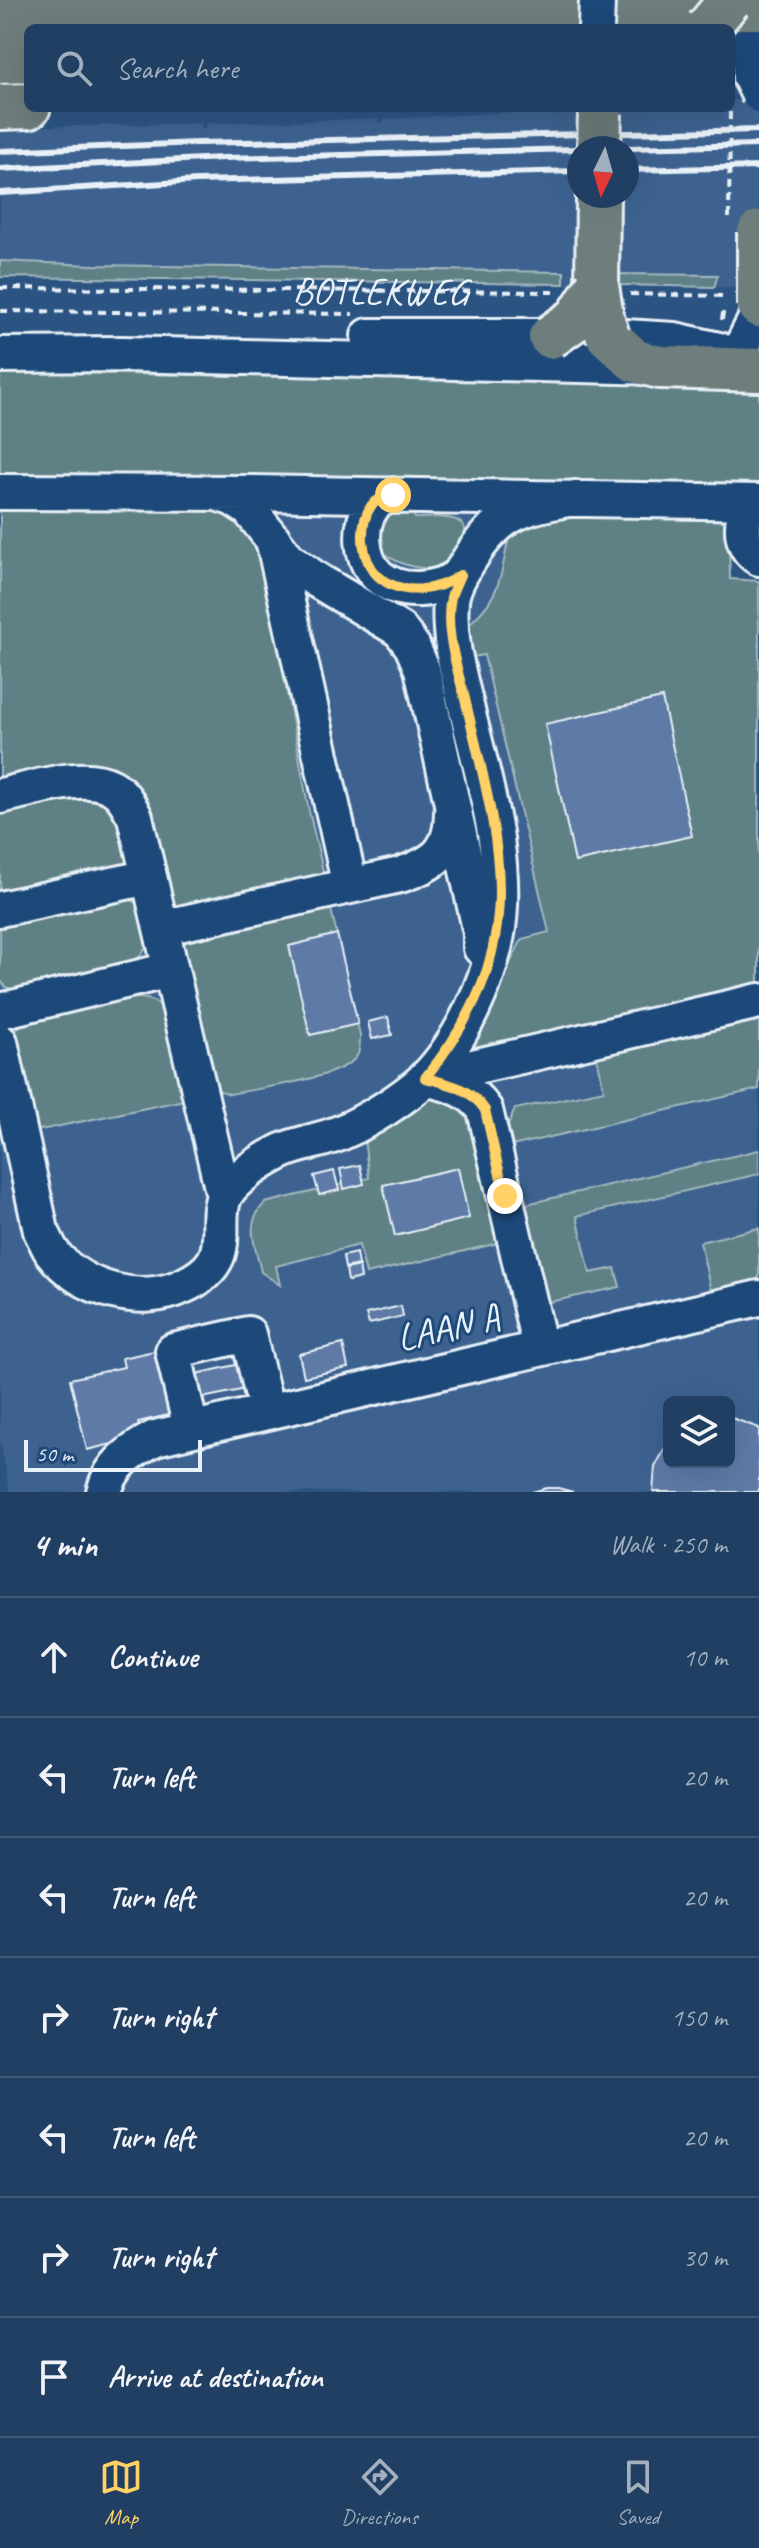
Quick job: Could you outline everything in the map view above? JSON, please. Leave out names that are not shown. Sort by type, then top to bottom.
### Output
[{"type":"highway","points":[[0,17],[397,9],[759,7]]},
{"type":"highway","points":[[0,61],[24,60]]},
{"type":"highway","points":[[735,84],[759,83]]},
{"type":"highway","points":[[0,107],[24,106]]},
{"type":"main road","points":[[710,24],[730,0]]},
{"type":"main road","points":[[599,112],[599,136]]},
{"type":"main road","points":[[599,208],[607,290],[602,318],[608,336]]},
{"type":"main road","points":[[734,302],[744,223]]},
{"type":"main road","points":[[550,337],[577,318],[607,290]]},
{"type":"main road","name":"BOTLEKWEG","points":[[608,336],[635,361],[660,367],[752,359]]},
{"type":"street","points":[[596,24],[597,0]]},
{"type":"street","points":[[747,0],[750,77],[759,95]]},
{"type":"street","points":[[734,302],[755,321],[752,359]]},
{"type":"street","name":"BOTLEKWEG","points":[[0,333],[608,336],[675,340],[752,359]]},
{"type":"street","name":"BOTLEKWEG","points":[[0,355],[138,354],[660,367]]},
{"type":"street","points":[[0,492],[215,492],[748,502],[742,532],[746,545],[759,558]]},
{"type":"street","points":[[215,492],[249,509],[288,559],[400,630],[412,646],[422,669],[481,933],[482,988]]},
{"type":"street","points":[[393,495],[372,505],[364,522],[363,543],[368,564],[380,578],[400,587],[426,590],[446,585],[460,575]]},
{"type":"street","points":[[224,1196],[243,1176],[282,1151],[340,1133],[388,1105],[425,1078],[448,1050],[482,988],[498,933],[499,879],[494,823],[450,636],[451,598],[460,575],[480,542],[502,519],[529,506],[575,498]]},
{"type":"street","points":[[273,538],[350,886]]},
{"type":"street","points":[[0,796],[70,781],[112,787],[127,801],[135,817],[224,1196],[220,1247],[215,1261],[203,1276],[179,1288],[139,1295],[116,1292],[92,1284],[53,1253],[41,1231],[0,1042]]},
{"type":"street","points":[[161,928],[424,867],[448,843],[452,825],[451,801]]},
{"type":"street","points":[[0,909],[149,877]]},
{"type":"street","points":[[0,1011],[170,970]]},
{"type":"street","points":[[425,1078],[759,1001]]},
{"type":"street","points":[[425,1078],[464,1089],[477,1098],[485,1110],[540,1348]]},
{"type":"street","name":"LAAN A","points":[[104,1492],[115,1467],[132,1450],[155,1438],[759,1298]]},
{"type":"street","points":[[191,1429],[173,1351],[233,1337],[248,1334],[267,1412]]},
{"type":"path","points":[[730,112],[744,223]]},
{"type":"path","name":"BOTLEKWEG","points":[[0,288],[554,292]]},
{"type":"path","points":[[607,290],[734,302]]},
{"type":"shaded area","points":[[735,100],[759,100],[759,288],[0,277],[0,128],[23,127],[29,131],[29,127],[201,123],[201,128],[205,128],[206,123],[378,119],[378,123],[383,123],[383,119],[517,112],[556,112],[557,116],[560,112],[735,112]]},
{"type":"shaded area","points":[[0,479],[728,514],[730,579],[759,581],[759,1492],[10,1492],[0,1440]]},
{"type":"green space","points":[[0,261],[564,272],[564,284],[0,277]]},
{"type":"green space","points":[[615,274],[718,275],[714,287],[618,285]]},
{"type":"green space","points":[[0,372],[759,384],[759,492],[0,479]]},
{"type":"green space","points":[[180,504],[232,519],[242,526],[257,546],[263,562],[309,811],[324,875],[166,909],[134,793],[0,784],[0,505]]},
{"type":"green space","points":[[387,507],[412,511],[415,518],[454,519],[464,526],[464,539],[455,553],[437,567],[404,564],[382,550],[379,543],[381,520]]},
{"type":"green space","points":[[728,514],[730,579],[759,581],[759,988],[464,1056],[522,939],[549,932],[484,655],[463,659],[461,631],[491,600],[503,567],[509,537],[529,522],[557,516]]},
{"type":"green space","points":[[88,794],[120,808],[132,862],[124,872],[0,899],[0,811]]},
{"type":"green space","points":[[120,896],[139,906],[148,925],[148,943],[139,957],[101,976],[55,986],[18,992],[6,987],[0,980],[0,925]]},
{"type":"green space","points":[[328,896],[360,1035],[358,1054],[337,1070],[300,1081],[230,1094],[214,1089],[180,953],[187,935]]},
{"type":"green space","points":[[120,998],[149,999],[163,1009],[173,1031],[188,1092],[184,1100],[31,1132],[13,1044],[17,1029],[27,1020]]},
{"type":"green space","points":[[759,1009],[759,1089],[507,1147],[506,1130],[515,1109],[604,1090],[595,1048]]},
{"type":"green space","points":[[432,1097],[453,1100],[470,1111],[503,1242],[366,1274],[359,1245],[276,1266],[280,1285],[261,1272],[253,1227],[258,1211],[265,1203],[369,1178],[364,1139],[413,1101]]},
{"type":"green space","points":[[759,1150],[759,1174],[577,1216],[590,1273],[615,1268],[620,1287],[540,1304],[518,1206]]},
{"type":"green space","points":[[759,1228],[759,1279],[711,1291],[700,1242]]},
{"type":"building","points":[[662,698],[692,836],[575,862],[545,724]]},
{"type":"building","points":[[337,934],[358,1024],[310,1035],[289,946]]},
{"type":"building","points":[[388,1017],[392,1035],[372,1039],[368,1022]]},
{"type":"building","points":[[360,1165],[364,1184],[344,1189],[340,1169]]},
{"type":"building","points":[[458,1168],[469,1218],[395,1236],[383,1185]]},
{"type":"building","points":[[334,1171],[339,1190],[319,1195],[314,1176]]},
{"type":"building","points":[[356,1253],[358,1265],[345,1268],[343,1256]]},
{"type":"building","points":[[359,1266],[361,1278],[348,1281],[346,1269]]},
{"type":"building","points":[[401,1306],[403,1316],[369,1324],[366,1314]]},
{"type":"building","points":[[343,1344],[348,1368],[304,1377],[299,1354]]},
{"type":"building","points":[[159,1350],[173,1414],[138,1422],[141,1437],[87,1450],[70,1379],[124,1367],[122,1358]]},
{"type":"building","points":[[240,1364],[246,1389],[197,1399],[192,1375]]},
{"type":"building","points":[[735,1419],[759,1428],[759,1492],[653,1492],[655,1467],[663,1452],[663,1468],[735,1468]]},
{"type":"building","points":[[558,1488],[573,1492],[532,1492]]},
{"type":"railway","points":[[0,151],[198,143],[759,130]]},
{"type":"railway","points":[[639,148],[759,145]]},
{"type":"railway","points":[[0,169],[223,158],[567,149]]},
{"type":"railway","points":[[639,170],[759,167]]},
{"type":"railway","points":[[0,193],[197,181],[567,171]]},
{"type":"route","points":[[393,495],[372,505],[364,522],[363,543],[368,564],[380,578],[400,587],[426,590],[446,585],[460,575],[451,598],[450,636],[494,823],[499,879],[498,933],[482,988],[448,1050],[425,1078],[464,1089],[477,1098],[485,1110],[505,1196]]}]
